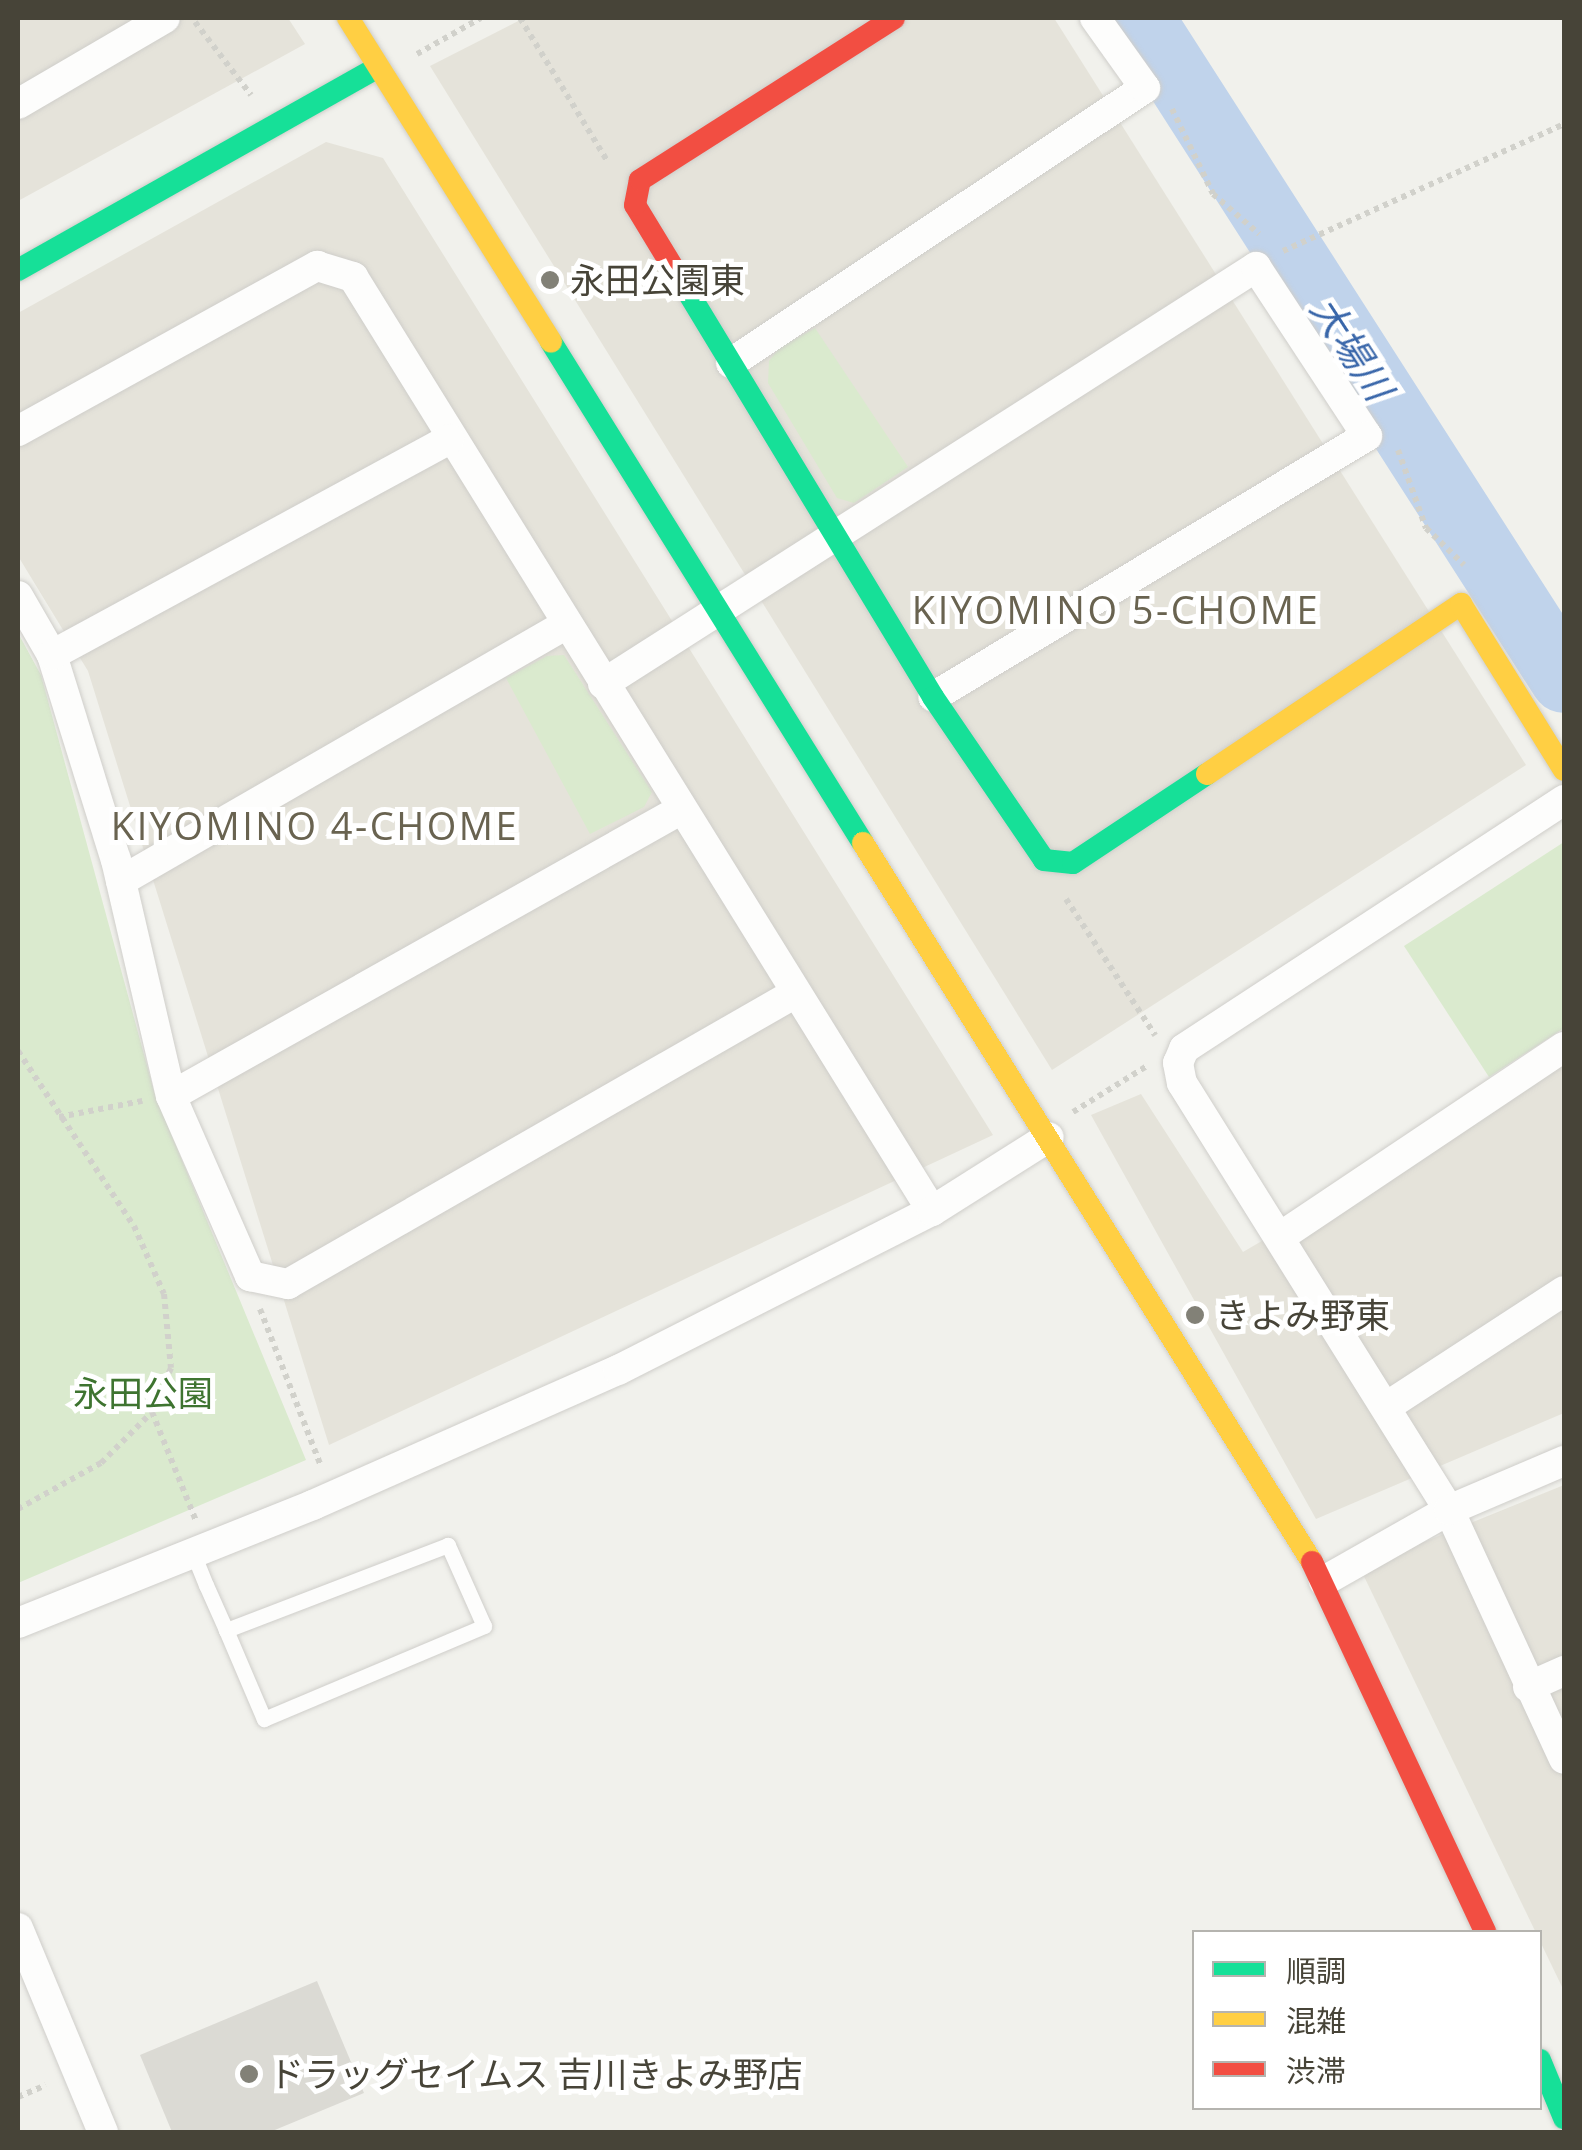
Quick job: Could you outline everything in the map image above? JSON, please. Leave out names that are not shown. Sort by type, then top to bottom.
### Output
[{"type":"street","points":[[18,104],[165,18]]},
{"type":"street","points":[[348,18],[1324,1581],[1484,1930]]},
{"type":"street","points":[[894,18],[633,189],[635,206],[838,533],[934,697],[1044,860],[1058,866],[1073,863],[1461,604],[1564,770]]},
{"type":"street","points":[[731,363],[1144,88],[1096,18]]},
{"type":"street","points":[[18,270],[378,68]]},
{"type":"street","points":[[18,431],[317,266],[354,278],[792,994],[932,1210]]},
{"type":"street","points":[[604,684],[718,606],[1256,267],[1367,436],[934,697]]},
{"type":"street","points":[[52,655],[449,439]]},
{"type":"street","points":[[18,596],[52,655],[121,881],[171,1096],[250,1276],[266,1284],[288,1284],[792,994]]},
{"type":"street","points":[[121,881],[565,625]]},
{"type":"street","points":[[1564,800],[1184,1049],[1178,1064],[1182,1083],[1449,1510],[1564,1759]]},
{"type":"street","points":[[171,1096],[682,809]]},
{"type":"street","points":[[1280,1237],[1564,1047]]},
{"type":"street","points":[[18,1623],[200,1551],[618,1370],[932,1210],[1048,1137]]},
{"type":"street","points":[[1386,1406],[1564,1290]]},
{"type":"street","points":[[1324,1581],[1449,1510],[1564,1461]]},
{"type":"street","points":[[1528,1686],[1564,1671]]},
{"type":"street","points":[[18,1928],[103,2132]]},
{"type":"street","points":[[1542,2065],[1564,2118]]},
{"type":"lane","points":[[200,1551],[226,1630],[264,1719],[484,1626],[448,1545],[226,1630]]},
{"type":"path","points":[[191,18],[255,100]]},
{"type":"path","points":[[417,54],[480,18]]},
{"type":"path","points":[[520,18],[616,176],[633,189]]},
{"type":"path","points":[[1277,254],[1321,229],[1564,124]]},
{"type":"path","points":[[1058,866],[1060,890],[1156,1033],[1153,1043]]},
{"type":"path","points":[[18,1051],[134,1226],[164,1294],[171,1368],[152,1412],[101,1463],[18,1509]]},
{"type":"path","points":[[1072,1112],[1148,1066],[1151,1053]]},
{"type":"path","points":[[60,1116],[171,1096]]},
{"type":"path","points":[[266,1284],[258,1316],[321,1466]]},
{"type":"path","points":[[152,1412],[200,1551]]},
{"type":"path","points":[[18,2097],[46,2085]]},
{"type":"shaded area","points":[[18,18],[288,18],[305,44],[18,201]]},
{"type":"shaded area","points":[[524,18],[1054,18],[1526,765],[1052,1070],[430,66]]},
{"type":"shaded area","points":[[326,142],[383,158],[993,1135],[329,1445],[88,671],[18,556],[18,313]]},
{"type":"shaded area","points":[[1564,1065],[1564,1413],[1316,1519],[1091,1115],[1141,1094],[1243,1252]]},
{"type":"shaded area","points":[[1564,1485],[1564,1991],[1542,1945],[1542,1930],[1535,1930],[1360,1568]]},
{"type":"green space","points":[[815,328],[908,467],[854,503],[837,498],[768,383],[769,361],[779,348]]},
{"type":"green space","name":"永田公園","points":[[18,633],[41,675],[155,1095],[306,1460],[18,1583]]},
{"type":"green space","points":[[564,655],[652,792],[644,807],[590,834],[506,678],[547,656]]},
{"type":"green space","points":[[1564,842],[1564,1028],[1489,1077],[1404,946]]},
{"type":"building","points":[[317,1981],[364,2093],[270,2132],[172,2132],[140,2055]]},
{"type":"waterway","name":"大場川","points":[[1140,18],[1564,679]]},
{"type":"traffic: fast","points":[[18,270],[378,67]]},
{"type":"traffic: fast","points":[[683,284],[933,697],[1044,860],[1073,863],[1207,774]]},
{"type":"traffic: fast","points":[[551,342],[863,843]]},
{"type":"traffic: fast","points":[[1542,2065],[1564,2118]]},
{"type":"traffic: slow","points":[[348,18],[551,342]]},
{"type":"traffic: slow","points":[[1207,774],[1461,604],[1564,770]]},
{"type":"traffic: slow","points":[[863,843],[1312,1562]]},
{"type":"traffic: jam","points":[[683,284],[635,205],[640,180],[894,18]]},
{"type":"traffic: jam","points":[[1312,1562],[1484,1930]]},
{"type":"place","name":"永田公園東","points":[[550,280]]},
{"type":"place","name":"きよみ野東","points":[[1195,1315]]},
{"type":"place","name":"ドラッグセイムス 吉川きよみ野店","points":[[249,2074]]},
{"type":"district","name":"KIYOMINO 5-CHOME","points":[[1116,610]]},
{"type":"district","name":"KIYOMINO 4-CHOME","points":[[315,826]]}]
